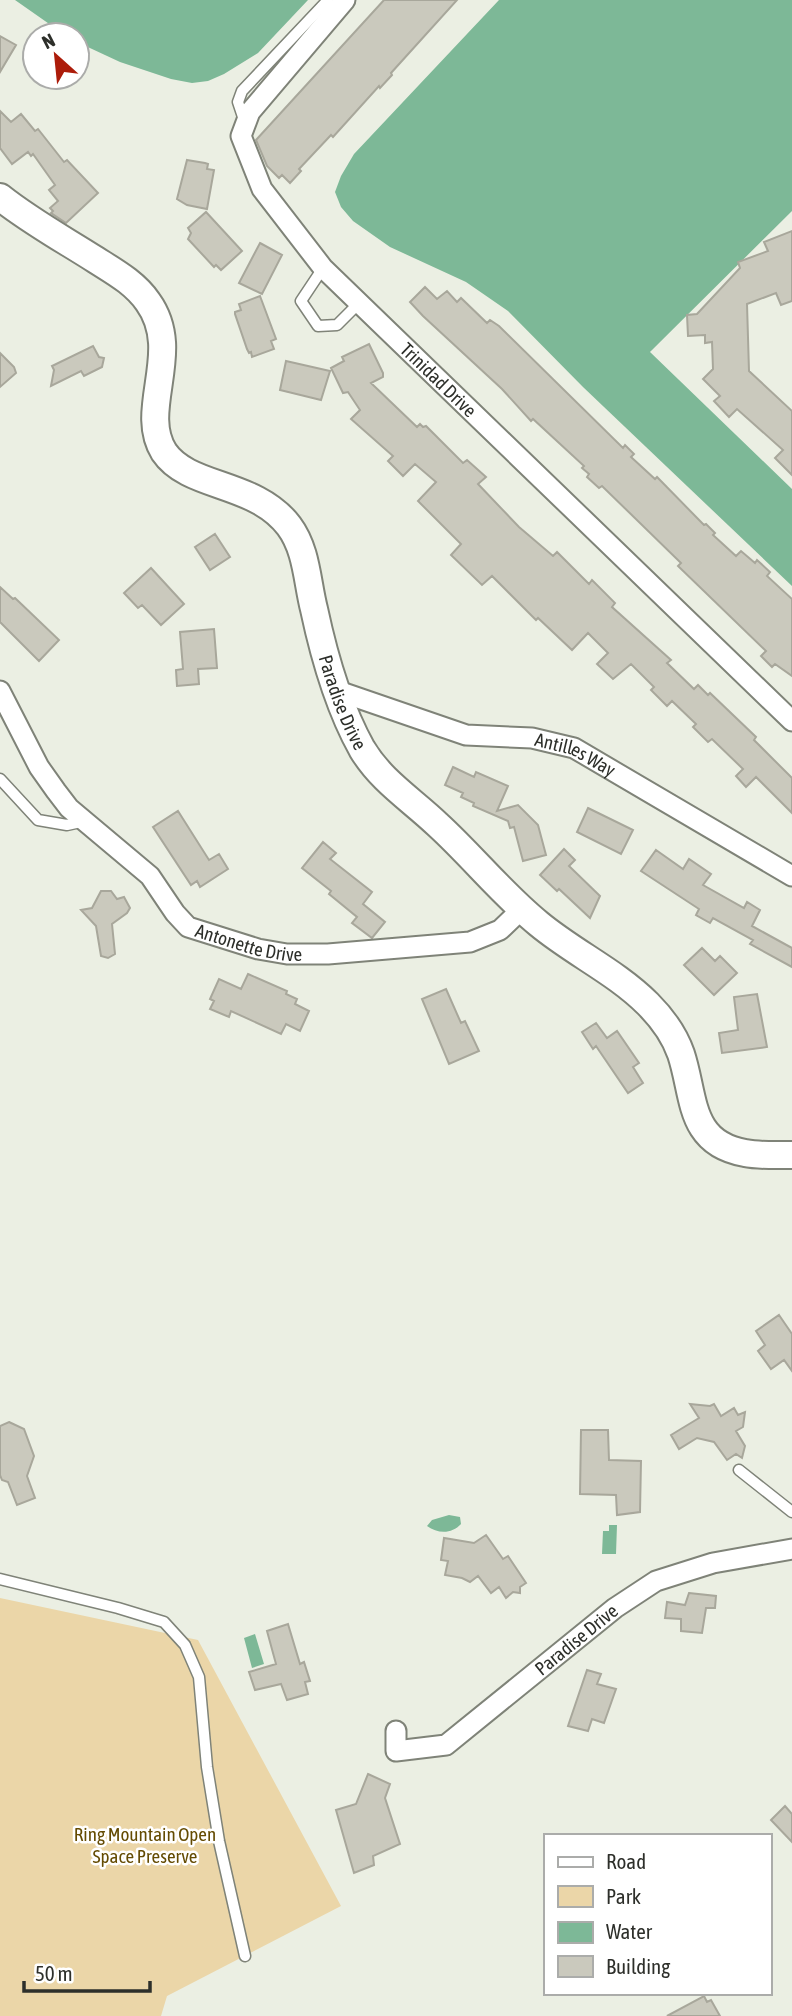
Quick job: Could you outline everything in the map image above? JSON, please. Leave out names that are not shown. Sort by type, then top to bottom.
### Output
[{"type":"street","points":[[245,124],[250,112],[345,0]]},
{"type":"street","name":"Trinidad Drive","points":[[245,124],[241,136],[262,189],[323,268],[792,721]]},
{"type":"street","name":"Paradise Drive","points":[[0,197],[27,218],[127,281],[148,301],[157,318],[163,346],[156,418],[157,436],[163,450],[175,463],[190,473],[258,498],[281,516],[293,531],[303,556],[317,622],[338,691],[360,745],[380,774],[441,827],[522,909],[561,942],[634,991],[659,1016],[676,1041],[685,1068],[693,1110],[709,1135],[725,1147],[747,1154],[792,1155]]},
{"type":"street","name":"Antonette Drive","points":[[0,691],[39,767],[69,808],[150,876],[188,927],[258,950],[287,954],[328,954],[460,944],[481,939],[500,930],[522,909]]},
{"type":"street","name":"Antilles Way","points":[[338,691],[466,735],[532,738],[574,748],[792,876]]},
{"type":"street","name":"Paradise Drive","points":[[396,1731],[396,1752],[446,1745],[615,1608],[656,1581],[713,1563],[792,1549]]},
{"type":"lane","points":[[245,124],[238,102],[242,91],[328,0]]},
{"type":"lane","points":[[323,268],[301,301],[318,326],[337,325],[359,303]]},
{"type":"lane","points":[[0,779],[38,820],[67,825],[85,821]]},
{"type":"lane","points":[[739,1470],[792,1512]]},
{"type":"lane","points":[[0,1579],[164,1622],[185,1645],[199,1678],[206,1767],[245,1955]]},
{"type":"green space","name":"Ring Mountain Open Space Preserve","points":[[0,1598],[198,1640],[341,1906],[167,1996],[161,2016],[0,2016]]},
{"type":"water","points":[[15,0],[308,0],[258,53],[224,74],[208,81],[192,83],[120,62],[91,49],[91,21],[45,21]]},
{"type":"water","points":[[499,0],[792,0],[792,211],[650,352],[792,489],[792,586],[583,387],[508,311],[466,282],[390,247],[353,221],[341,207],[335,192],[354,154]]},
{"type":"water","points":[[449,1515],[460,1517],[461,1524],[453,1530],[440,1532],[427,1526],[432,1520]]},
{"type":"water","points":[[609,1525],[617,1525],[616,1554],[602,1554],[603,1531],[609,1531]]},
{"type":"water","points":[[255,1634],[264,1664],[252,1668],[244,1638]]},
{"type":"building","points":[[384,0],[457,0],[380,88],[379,86],[333,137],[331,135],[299,169],[301,171],[290,183],[282,175],[279,178],[267,166],[256,140]]},
{"type":"building","points":[[0,36],[16,45],[0,72]]},
{"type":"building","points":[[0,111],[11,122],[21,114],[35,131],[38,129],[64,162],[67,160],[98,193],[66,223],[51,213],[53,211],[50,208],[58,201],[49,190],[55,185],[33,154],[31,156],[28,152],[12,164],[0,148]]},
{"type":"building","points":[[187,160],[208,164],[207,169],[214,170],[207,209],[187,205],[177,199]]},
{"type":"building","points":[[206,212],[242,251],[221,270],[216,265],[214,267],[188,239],[191,233],[188,228]]},
{"type":"building","points":[[792,231],[792,301],[781,305],[776,293],[747,304],[749,371],[792,411],[792,475],[775,458],[783,450],[737,409],[729,417],[714,401],[720,396],[703,379],[713,369],[712,342],[705,343],[705,335],[688,336],[687,315],[697,314],[740,268],[738,262],[768,251],[764,242]]},
{"type":"building","points":[[260,243],[282,255],[262,294],[239,283]]},
{"type":"building","points":[[425,287],[437,299],[447,291],[457,302],[461,298],[487,323],[490,320],[499,326],[623,448],[625,445],[634,454],[631,457],[655,479],[657,477],[736,556],[741,551],[770,572],[767,576],[792,599],[792,676],[775,664],[772,667],[761,656],[766,651],[678,566],[681,563],[602,486],[599,488],[587,477],[589,474],[582,468],[584,466],[533,419],[531,421],[502,389],[423,316],[410,302]]},
{"type":"building","points":[[260,296],[276,339],[271,341],[274,349],[252,357],[235,312],[241,310],[239,304]]},
{"type":"building","points":[[369,344],[383,373],[383,377],[371,383],[417,427],[420,424],[426,426],[463,463],[467,460],[486,477],[478,484],[519,527],[553,556],[557,552],[589,584],[592,580],[615,603],[612,607],[671,660],[667,663],[694,689],[698,685],[708,695],[710,693],[756,737],[754,740],[792,778],[792,813],[756,777],[746,787],[736,776],[743,769],[712,739],[708,742],[693,727],[696,724],[672,701],[667,706],[651,690],[654,687],[631,664],[613,679],[597,664],[608,653],[588,633],[572,650],[538,618],[536,620],[492,576],[482,585],[451,555],[461,544],[418,501],[436,482],[415,464],[403,476],[388,461],[393,456],[351,419],[360,410],[348,392],[343,393],[331,368],[344,361],[342,357]]},
{"type":"building","points":[[93,346],[99,357],[104,358],[102,367],[84,376],[81,371],[51,386],[54,370],[52,366]]},
{"type":"building","points":[[0,353],[14,367],[16,373],[0,387]]},
{"type":"building","points":[[286,361],[330,371],[321,400],[280,390]]},
{"type":"building","points":[[215,534],[230,557],[210,570],[195,547]]},
{"type":"building","points":[[151,568],[184,604],[161,625],[142,605],[138,608],[124,593]]},
{"type":"building","points":[[0,587],[59,640],[39,661],[0,622]]},
{"type":"building","points":[[214,629],[217,668],[198,669],[199,684],[177,686],[176,670],[183,669],[180,632]]},
{"type":"building","points":[[453,767],[474,777],[476,772],[508,786],[497,811],[518,805],[538,825],[546,855],[523,861],[514,827],[510,828],[508,821],[473,806],[474,803],[461,797],[463,793],[445,785]]},
{"type":"building","points":[[588,808],[633,830],[621,854],[577,832]]},
{"type":"building","points":[[178,811],[209,860],[219,854],[228,869],[200,887],[197,881],[191,885],[153,827]]},
{"type":"building","points":[[323,842],[336,853],[330,859],[372,892],[363,904],[385,922],[372,938],[352,923],[357,917],[329,894],[331,891],[302,868]]},
{"type":"building","points":[[564,849],[575,860],[569,866],[600,896],[590,918],[540,875]]},
{"type":"building","points":[[656,850],[683,869],[689,859],[711,874],[703,885],[744,908],[747,902],[760,910],[752,926],[792,948],[792,967],[750,944],[753,940],[713,918],[710,923],[696,915],[699,909],[641,871]]},
{"type":"building","points":[[101,891],[111,891],[117,899],[124,897],[130,908],[112,924],[115,954],[108,958],[101,956],[96,926],[81,910],[92,908]]},
{"type":"building","points":[[702,948],[715,961],[720,956],[737,973],[714,995],[684,965]]},
{"type":"building","points":[[248,974],[287,991],[286,994],[297,999],[295,1004],[309,1011],[300,1031],[286,1024],[281,1034],[231,1011],[229,1017],[210,1009],[214,1001],[210,999],[219,979],[241,989]]},
{"type":"building","points":[[446,989],[461,1023],[465,1021],[479,1051],[449,1064],[422,999]]},
{"type":"building","points":[[757,994],[767,1047],[722,1053],[719,1033],[738,1030],[734,997]]},
{"type":"building","points":[[596,1023],[607,1038],[617,1031],[639,1063],[633,1067],[643,1083],[628,1093],[596,1046],[593,1049],[582,1032]]},
{"type":"building","points":[[779,1315],[792,1334],[792,1371],[784,1360],[771,1369],[758,1351],[765,1345],[756,1331]]},
{"type":"building","points":[[690,1404],[714,1404],[721,1416],[734,1408],[738,1415],[745,1412],[743,1427],[736,1431],[745,1446],[742,1458],[736,1454],[727,1460],[714,1442],[697,1438],[679,1449],[671,1435],[699,1418]]},
{"type":"building","points":[[9,1422],[24,1429],[34,1456],[27,1476],[35,1498],[17,1505],[8,1482],[2,1480],[0,1475],[0,1426]]},
{"type":"building","points":[[581,1430],[608,1430],[609,1460],[641,1461],[640,1512],[617,1515],[616,1495],[580,1494]]},
{"type":"building","points":[[486,1535],[503,1559],[508,1556],[526,1583],[520,1587],[520,1593],[513,1592],[506,1598],[499,1587],[491,1593],[478,1576],[470,1582],[445,1575],[448,1561],[441,1560],[444,1538],[474,1543]]},
{"type":"building","points":[[689,1593],[716,1596],[715,1608],[706,1608],[702,1633],[681,1631],[681,1619],[665,1618],[667,1602],[685,1605]]},
{"type":"building","points":[[288,1624],[300,1664],[304,1662],[310,1681],[305,1682],[308,1694],[287,1700],[281,1684],[255,1690],[249,1672],[276,1664],[267,1631]]},
{"type":"building","points":[[587,1670],[601,1674],[597,1684],[616,1689],[604,1723],[592,1719],[588,1731],[568,1726]]},
{"type":"building","points":[[368,1774],[390,1784],[385,1798],[400,1844],[373,1856],[374,1865],[354,1873],[336,1810],[356,1804]]},
{"type":"building","points":[[785,1806],[792,1814],[792,1842],[771,1820]]},
{"type":"building","points":[[704,1996],[707,2002],[711,2000],[720,2016],[667,2016]]}]
